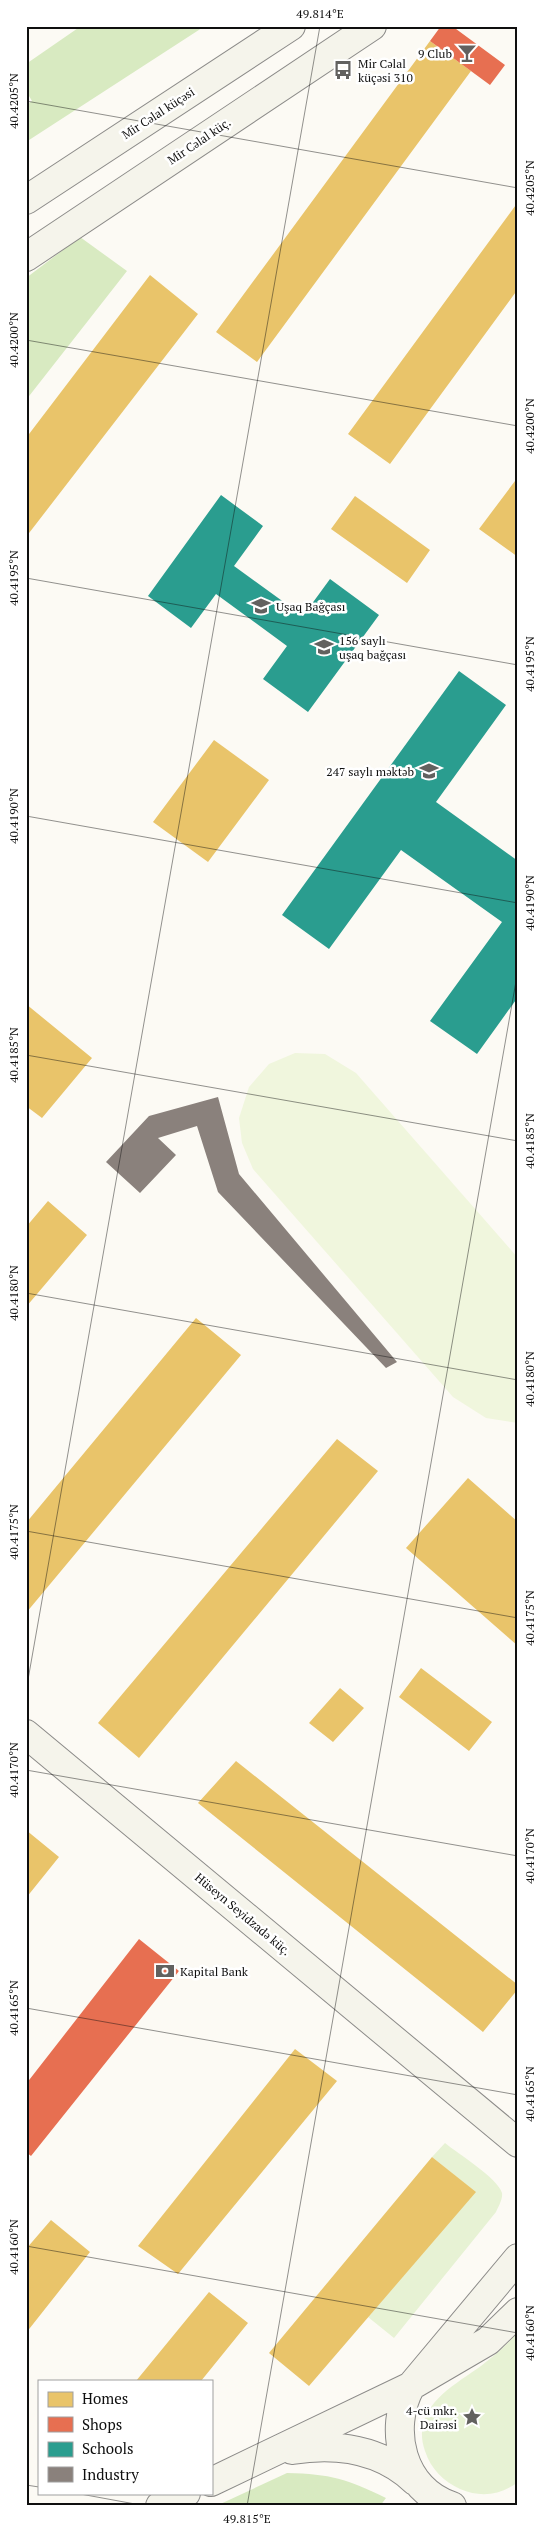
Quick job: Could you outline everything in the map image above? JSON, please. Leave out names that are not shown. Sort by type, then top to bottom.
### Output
[{"type":"street","name":"Mir Cəlal küçəsi","points":[[26,200],[290,26]]},
{"type":"street","name":"Mir Cəlal küç.","points":[[26,256],[372,26]]},
{"type":"street","name":"Hüseyn Seyidzadə küç.","points":[[26,1734],[510,2137],[518,2157]]},
{"type":"street","points":[[430,2498],[408,2467],[399,2438],[401,2408],[411,2386],[518,2258]]},
{"type":"street","points":[[212,2482],[411,2386],[488,2341],[518,2312]]},
{"type":"street","points":[[273,2452],[319,2446],[350,2448],[390,2462],[430,2498],[452,2506]]},
{"type":"street","points":[[160,2506],[184,2494]]},
{"type":"green space","points":[[81,26],[205,26],[26,142],[26,105],[32,101],[26,91],[26,64]]},
{"type":"green space","points":[[80,237],[127,271],[26,400],[26,278]]},
{"type":"green space","points":[[295,1053],[325,1054],[356,1073],[518,1258],[518,1423],[486,1418],[453,1397],[253,1169],[242,1143],[239,1118],[249,1087],[269,1064]]},
{"type":"green space","points":[[445,2143],[493,2180],[502,2193],[502,2198],[496,2212],[394,2338],[368,2317],[475,2192],[432,2157]]},
{"type":"green space","name":"4-cü mkr. Dairəsi","points":[[518,2332],[518,2482],[505,2490],[491,2494],[468,2492],[448,2482],[438,2474],[425,2451],[422,2436],[423,2422],[429,2410],[447,2390],[491,2358]]},
{"type":"green space","points":[[287,2473],[327,2476],[360,2486],[386,2498],[380,2506],[216,2506]]},
{"type":"building: Homes","points":[[430,41],[471,71],[257,362],[216,332]]},
{"type":"building: Homes","points":[[518,202],[518,289],[390,464],[348,434]]},
{"type":"building: Homes","points":[[150,275],[198,314],[26,537],[26,438]]},
{"type":"building: Homes","points":[[518,477],[518,557],[479,529]]},
{"type":"building: Homes","points":[[355,496],[430,550],[407,583],[331,529]]},
{"type":"building: Homes","points":[[214,740],[269,780],[208,862],[153,822]]},
{"type":"building: Homes","points":[[26,1004],[92,1058],[42,1118],[26,1106]]},
{"type":"building: Homes","points":[[48,1201],[87,1235],[26,1307],[26,1227]]},
{"type":"building: Homes","points":[[196,1318],[241,1355],[26,1613],[26,1523]]},
{"type":"building: Homes","points":[[337,1439],[378,1471],[139,1758],[98,1723]]},
{"type":"building: Homes","points":[[468,1478],[518,1522],[518,1646],[406,1548]]},
{"type":"building: Homes","points":[[421,1668],[492,1722],[469,1751],[399,1697]]},
{"type":"building: Homes","points":[[340,1688],[364,1708],[333,1742],[309,1723]]},
{"type":"building: Homes","points":[[236,1761],[518,1985],[518,1989],[483,2032],[198,1803]]},
{"type":"building: Homes","points":[[26,1830],[59,1857],[26,1898]]},
{"type":"building: Homes","points":[[295,2049],[337,2081],[178,2274],[138,2246]]},
{"type":"building: Homes","points":[[432,2157],[476,2192],[309,2386],[269,2353]]},
{"type":"building: Homes","points":[[51,2220],[90,2252],[26,2333],[26,2249]]},
{"type":"building: Homes","points":[[209,2292],[248,2323],[202,2380],[137,2380]]},
{"type":"building: Shops","name":"9 Club","points":[[441,26],[452,26],[505,65],[490,85],[430,41]]},
{"type":"building: Shops","points":[[139,1939],[179,1971],[31,2156],[26,2152],[26,2084]]},
{"type":"building: Schools","name":"Uşaq Bağçası","points":[[221,495],[263,526],[234,566],[303,616],[330,579],[379,615],[308,712],[263,679],[287,646],[216,594],[191,628],[148,596]]},
{"type":"building: Schools","points":[[459,671],[506,705],[436,802],[518,861],[518,997],[477,1054],[430,1021],[502,922],[401,850],[329,949],[282,915]]},
{"type":"building: Industry","points":[[218,1097],[239,1174],[397,1362],[386,1368],[218,1192],[197,1126],[158,1138],[176,1155],[140,1193],[106,1162],[149,1116]]},
{"type":"place","name":"9 Club","points":[[467,53]]},
{"type":"place","name":"Mir Cəlal küçəsi 310","points":[[343,70]]},
{"type":"place","name":"Uşaq Bağçası","points":[[261,606]]},
{"type":"place","name":"156 saylı uşaq bağçası","points":[[324,647]]},
{"type":"place","name":"247 saylı məktəb","points":[[429,771]]},
{"type":"place","name":"Kapital Bank","points":[[165,1971]]},
{"type":"place","name":"4-cü mkr. Dairəsi","points":[[472,2417]]}]
